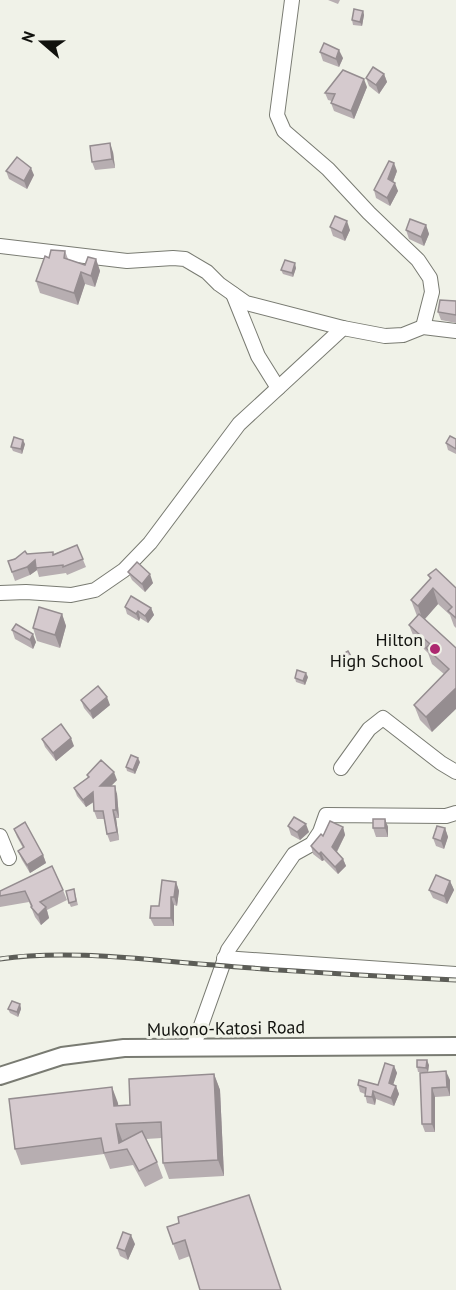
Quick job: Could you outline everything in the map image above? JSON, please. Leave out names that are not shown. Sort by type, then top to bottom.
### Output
[{"type":"main road","name":"Mukono-Katosi Road","points":[[0,1076],[62,1056],[124,1048],[456,1046]]},
{"type":"street","points":[[292,0],[277,115],[284,131],[328,169],[418,260],[430,278],[432,292],[423,327]]},
{"type":"street","points":[[0,246],[128,261],[173,258],[185,260],[207,272],[246,303],[269,310],[385,336],[403,335],[423,327],[456,331]]},
{"type":"street","points":[[233,294],[258,356],[279,388]]},
{"type":"street","points":[[0,593],[71,595],[95,590],[124,570],[150,543],[239,424],[343,328]]},
{"type":"street","points":[[341,768],[369,729],[382,718],[456,772]]},
{"type":"street","points":[[193,1048],[224,958],[235,938],[294,854],[312,844],[320,832],[326,815],[446,816],[456,813]]},
{"type":"street","points":[[0,836],[9,858]]},
{"type":"street","points":[[224,958],[456,974]]},
{"type":"building","points":[[354,9],[363,11],[360,22],[352,20]]},
{"type":"building","points":[[324,43],[339,50],[336,59],[320,52]]},
{"type":"building","points":[[373,67],[384,74],[376,85],[366,78]]},
{"type":"building","points":[[343,70],[364,79],[351,111],[331,103],[335,94],[325,93]]},
{"type":"building","points":[[110,143],[112,159],[92,162],[90,146]]},
{"type":"building","points":[[17,157],[31,168],[24,181],[6,171]]},
{"type":"building","points":[[389,161],[394,163],[388,179],[395,183],[387,198],[374,190]]},
{"type":"building","points":[[335,216],[347,221],[342,233],[330,227]]},
{"type":"building","points":[[410,219],[426,225],[421,237],[406,230]]},
{"type":"building","points":[[51,250],[65,251],[64,258],[85,265],[88,257],[96,259],[91,276],[81,272],[74,293],[36,281],[45,256],[49,258]]},
{"type":"building","points":[[285,260],[295,263],[292,273],[281,270]]},
{"type":"building","points":[[440,300],[456,301],[456,315],[438,312]]},
{"type":"building","points":[[450,436],[456,439],[456,449],[446,443]]},
{"type":"building","points":[[14,437],[23,440],[21,449],[11,447]]},
{"type":"building","points":[[77,545],[83,559],[63,567],[63,565],[36,568],[35,560],[27,567],[12,572],[8,561],[15,559],[25,551],[27,554],[53,552],[53,555]]},
{"type":"building","points":[[137,562],[150,574],[142,584],[128,572]]},
{"type":"building","points":[[436,569],[456,588],[456,618],[448,611],[452,607],[433,588],[418,606],[411,600],[431,578],[428,575]]},
{"type":"building","points":[[131,596],[151,608],[145,616],[138,611],[136,614],[125,607]]},
{"type":"building","points":[[39,607],[62,614],[55,635],[33,628]]},
{"type":"building","points":[[419,614],[456,648],[456,688],[426,717],[414,705],[449,669],[426,648],[430,644],[409,625]]},
{"type":"building","points":[[16,624],[33,634],[30,640],[12,630]]},
{"type":"building","points":[[348,651],[352,658],[342,664],[338,657]]},
{"type":"building","points":[[297,670],[306,673],[303,681],[295,678]]},
{"type":"building","points":[[98,686],[107,697],[90,711],[81,700]]},
{"type":"building","points":[[61,724],[71,738],[53,753],[42,739]]},
{"type":"building","points":[[131,755],[138,758],[133,770],[126,767]]},
{"type":"building","points":[[101,760],[114,772],[100,786],[115,786],[116,810],[113,810],[117,832],[107,834],[103,811],[94,811],[93,792],[83,800],[74,788],[89,777],[87,775]]},
{"type":"building","points":[[294,817],[306,824],[297,832],[288,826]]},
{"type":"building","points":[[373,819],[385,819],[385,828],[373,828]]},
{"type":"building","points":[[330,821],[343,827],[332,847],[343,859],[335,867],[321,852],[319,854],[311,846],[321,834],[323,836]]},
{"type":"building","points":[[25,822],[43,855],[27,865],[18,851],[24,847],[14,829]]},
{"type":"building","points":[[437,826],[445,828],[441,841],[433,838]]},
{"type":"building","points":[[52,866],[63,890],[40,902],[46,907],[38,915],[31,907],[25,891],[0,896],[0,891]]},
{"type":"building","points":[[436,875],[450,881],[444,896],[429,890]]},
{"type":"building","points":[[162,880],[176,882],[174,897],[171,897],[171,918],[150,918],[151,906],[159,906]]},
{"type":"building","points":[[74,889],[76,901],[69,903],[66,891]]},
{"type":"building","points":[[12,1001],[20,1004],[17,1012],[8,1009]]},
{"type":"building","points":[[417,1060],[427,1060],[426,1068],[417,1067]]},
{"type":"building","points":[[385,1063],[394,1066],[389,1083],[396,1086],[391,1098],[373,1091],[372,1097],[365,1096],[366,1088],[358,1085],[359,1080],[378,1085]]},
{"type":"building","points":[[446,1071],[447,1087],[432,1088],[432,1124],[422,1124],[420,1073]]},
{"type":"building","points":[[214,1074],[218,1160],[163,1163],[161,1122],[116,1124],[119,1143],[142,1131],[157,1162],[139,1171],[127,1149],[104,1153],[101,1138],[15,1149],[9,1099],[112,1087],[114,1106],[130,1105],[129,1079]]},
{"type":"building","points":[[249,1195],[281,1290],[200,1290],[185,1240],[173,1244],[167,1227],[179,1223],[178,1217]]},
{"type":"building","points":[[123,1232],[131,1235],[125,1251],[117,1248]]},
{"type":"railway","points":[[0,959],[52,955],[107,956],[275,970],[456,980]]},
{"type":"place","name":"Hilton High School","points":[[435,649]]}]
